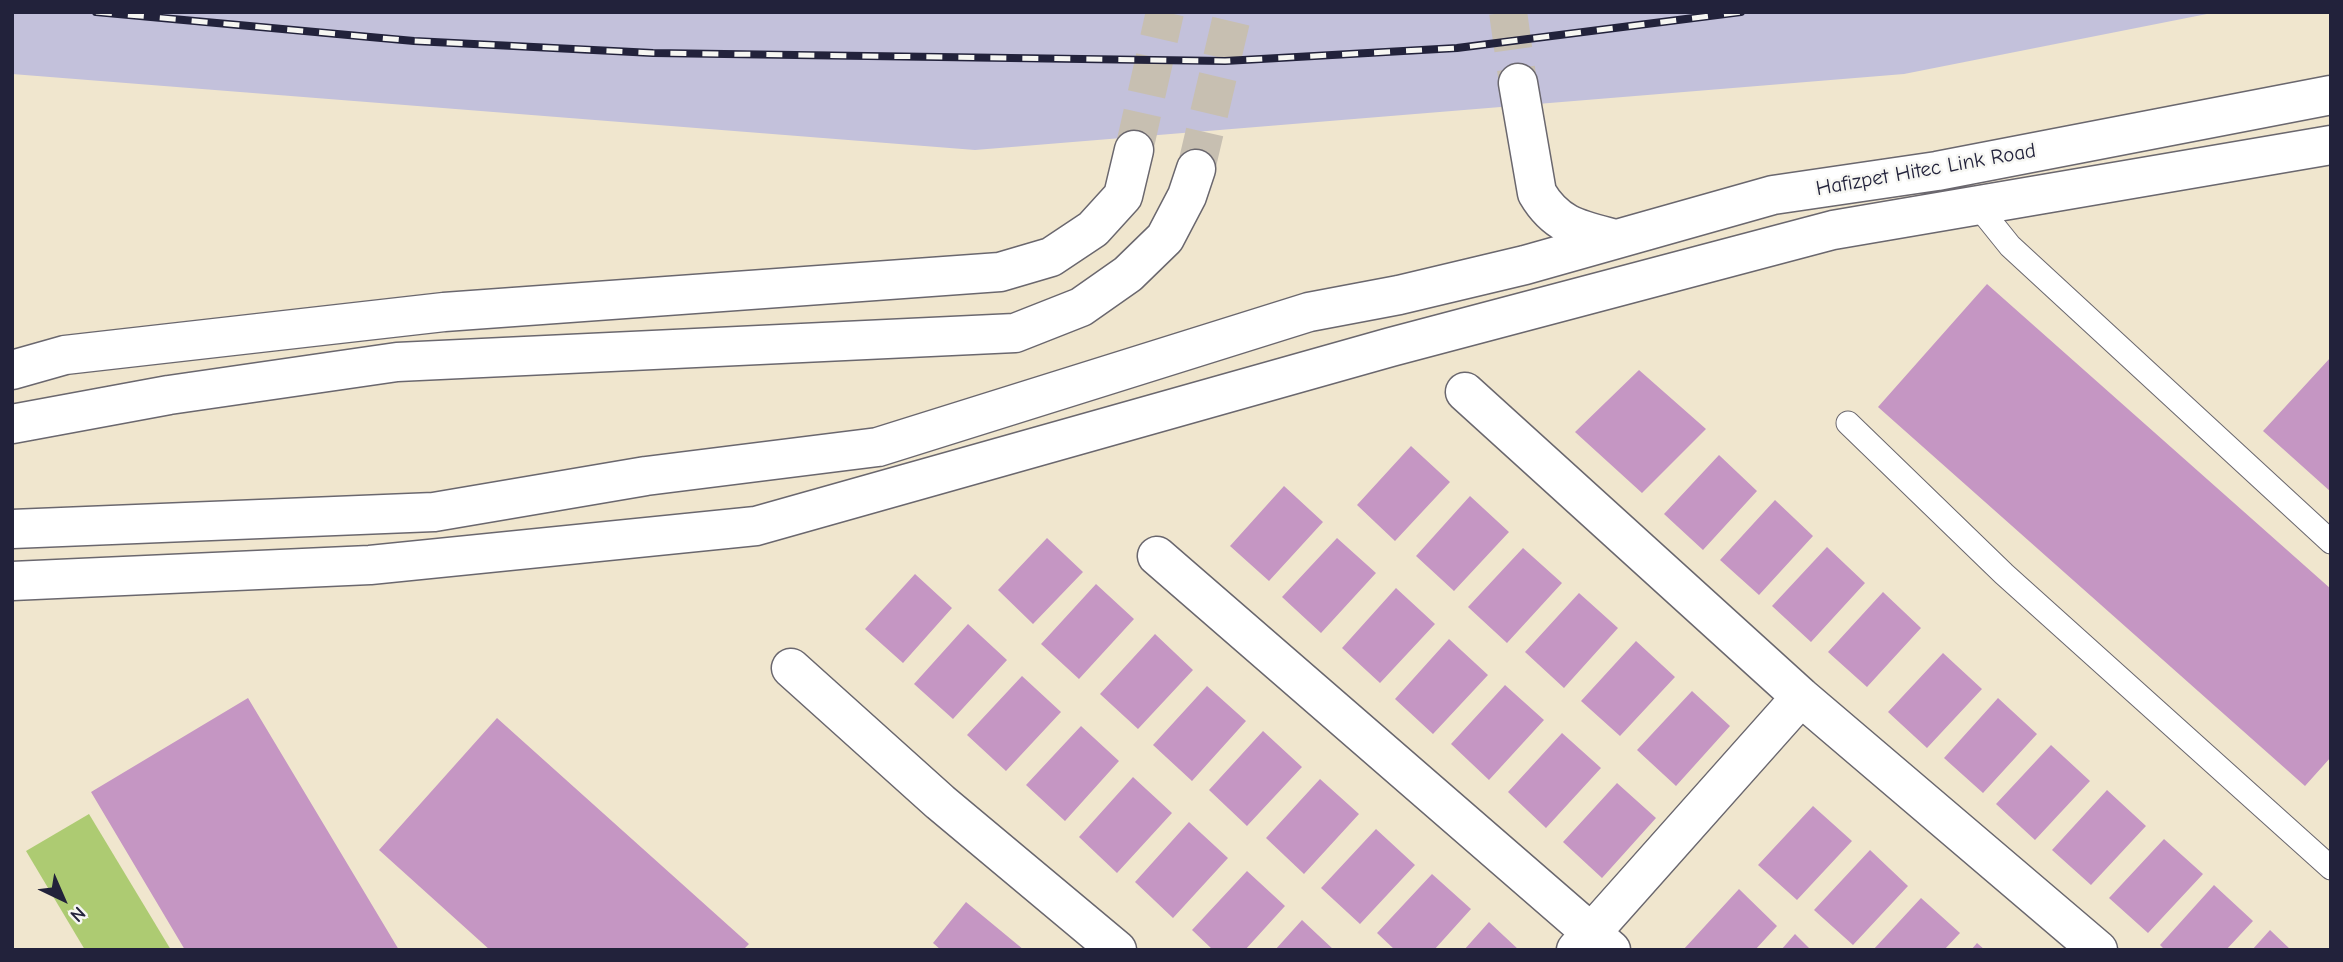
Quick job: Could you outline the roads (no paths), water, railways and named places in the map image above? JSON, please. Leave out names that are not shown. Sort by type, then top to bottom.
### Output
[{"type":"main road","points":[[1518,83],[1537,193],[1544,205],[1556,218],[1574,228],[1616,239]]},
{"type":"main road","name":"Hafizpet Hitec Link Road","points":[[12,530],[434,512],[646,476],[878,447],[1308,312],[1399,295],[1525,265],[1773,195],[1937,171],[2331,95]]},
{"type":"main road","points":[[12,581],[370,565],[756,526],[1391,347],[1833,230],[2331,145]]},
{"type":"main road","points":[[12,370],[65,355],[444,312],[1000,272],[1051,257],[1093,229],[1123,196],[1134,150]]},
{"type":"main road","points":[[12,424],[169,395],[397,362],[1015,333],[1081,307],[1128,274],[1165,238],[1187,196],[1196,169]]},
{"type":"main road","points":[[1465,393],[1801,697],[2098,950]]},
{"type":"main road","points":[[1157,556],[1592,944],[1801,697]]},
{"type":"main road","points":[[791,668],[1101,945]]},
{"type":"lane","points":[[1977,205],[2010,246],[2331,542]]},
{"type":"lane","points":[[1848,424],[2004,574],[2331,868]]},
{"type":"tunnel","points":[[1134,150],[1165,12]]},
{"type":"tunnel","points":[[1196,169],[1233,12]]},
{"type":"tunnel","points":[[1508,12],[1518,83]]},
{"type":"railway","points":[[96,12],[414,41],[653,53],[1225,61],[1457,48],[1741,12]]}]
